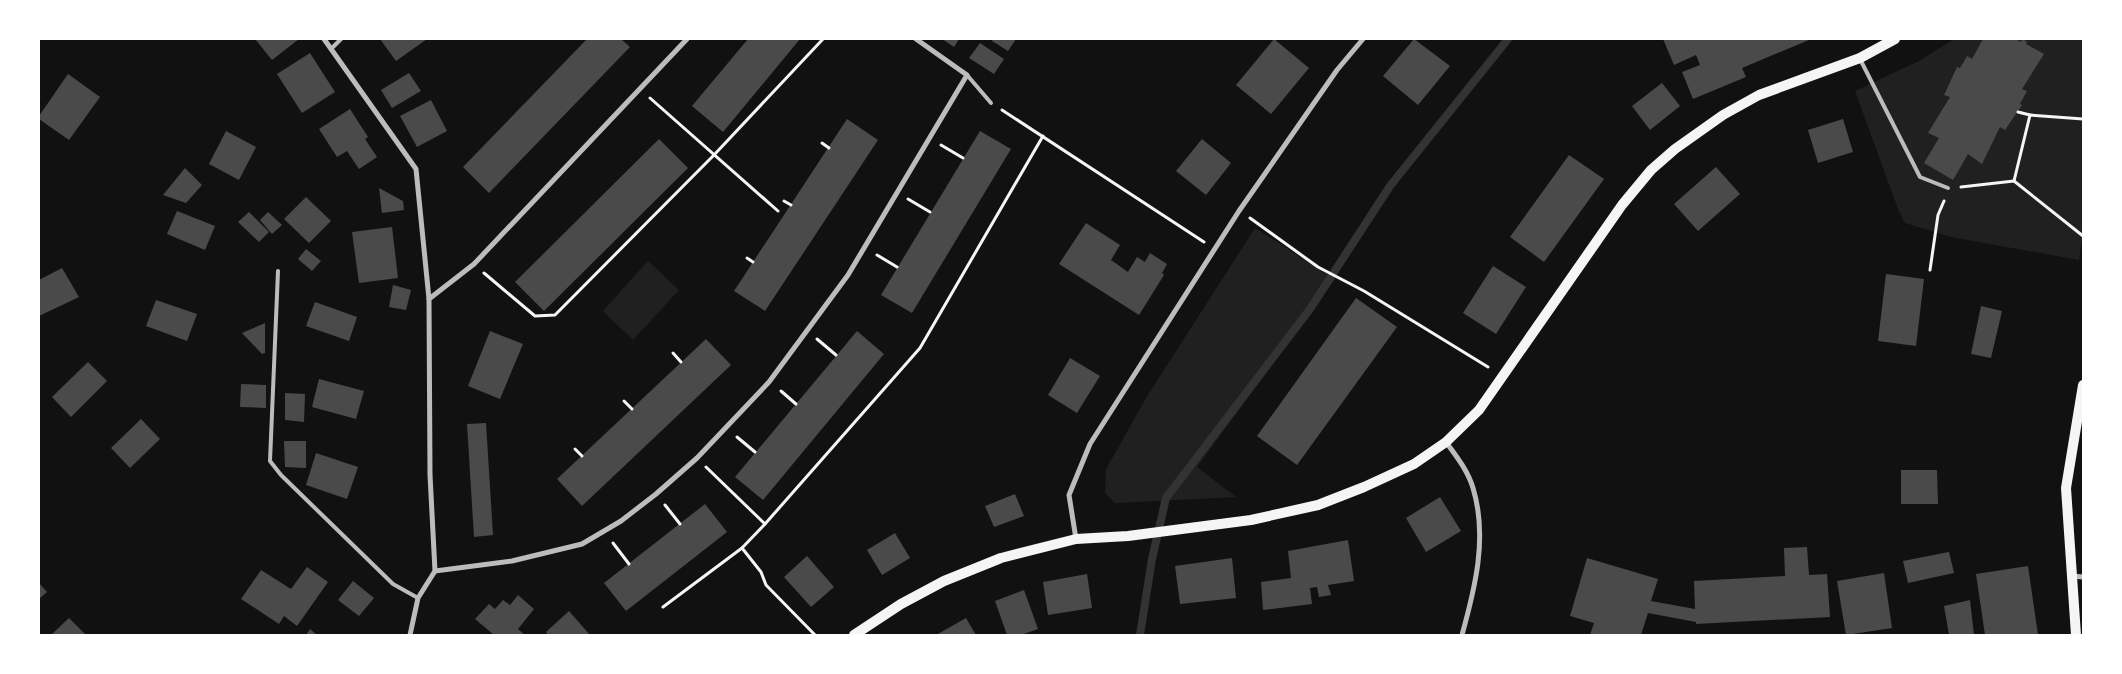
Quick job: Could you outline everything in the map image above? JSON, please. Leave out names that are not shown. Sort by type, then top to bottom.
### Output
[{"type":"main road","points":[[854,635],[901,604],[944,581],[1001,558],[1076,539],[1128,536],[1251,520],[1318,505],[1364,487],[1414,464],[1446,442],[1479,410],[1622,205],[1651,170],[1675,149],[1722,115],[1759,95],[1860,58],[1895,39]]},
{"type":"main road","points":[[2076,635],[2066,488],[2083,385]]},
{"type":"street","points":[[324,39],[416,169],[429,299],[430,475],[435,571],[418,598],[410,635]]},
{"type":"street","points":[[429,299],[474,264],[687,39]]},
{"type":"street","points":[[435,571],[512,561],[582,544],[621,521],[656,494],[697,458],[769,382],[848,276],[967,75],[916,39]]},
{"type":"street","points":[[1076,539],[1069,495],[1090,444],[1239,211],[1337,70],[1362,39]]},
{"type":"street","points":[[1446,442],[1463,465],[1470,480],[1480,516],[1480,554],[1470,606],[1462,635]]},
{"type":"street","points":[[2071,576],[2083,576]]},
{"type":"lane","points":[[331,49],[341,39]]},
{"type":"lane","points":[[1860,58],[1920,177],[1948,188]]},
{"type":"lane","points":[[967,75],[991,103]]},
{"type":"lane","points":[[278,271],[270,461],[281,476],[393,584],[418,598]]},
{"type":"path","points":[[474,264],[535,316],[555,315],[714,155],[823,39]]},
{"type":"path","points":[[640,90],[778,211]]},
{"type":"path","points":[[991,103],[1215,248]]},
{"type":"path","points":[[2018,112],[2030,115],[2083,119]]},
{"type":"path","points":[[2014,181],[2030,115]]},
{"type":"path","points":[[663,607],[742,548],[920,348],[1043,136]]},
{"type":"path","points":[[929,138],[963,158]]},
{"type":"path","points":[[822,143],[829,148]]},
{"type":"path","points":[[1930,270],[1938,215],[1948,188],[2014,181],[2083,236]]},
{"type":"path","points":[[897,192],[930,212]]},
{"type":"path","points":[[784,201],[791,205]]},
{"type":"path","points":[[1239,211],[1318,267],[1364,291],[1503,376]]},
{"type":"path","points":[[865,248],[898,267]]},
{"type":"path","points":[[747,258],[753,262]]},
{"type":"path","points":[[807,331],[836,356]]},
{"type":"path","points":[[673,353],[681,362]]},
{"type":"path","points":[[769,382],[796,404]]},
{"type":"path","points":[[624,401],[632,409]]},
{"type":"path","points":[[726,428],[755,452]]},
{"type":"path","points":[[575,449],[582,456]]},
{"type":"path","points":[[697,458],[765,524]]},
{"type":"path","points":[[656,494],[680,524]]},
{"type":"path","points":[[604,531],[629,564]]},
{"type":"path","points":[[742,548],[761,572],[766,585],[815,635]]},
{"type":"shaded area","points":[[1954,39],[2083,39],[2083,233],[2079,260],[1951,237],[1905,223],[1898,209],[1855,91],[1919,61]]},
{"type":"shaded area","points":[[1255,228],[1335,279],[1197,467],[1236,497],[1115,503],[1105,493],[1106,469],[1146,398]]},
{"type":"shaded area","points":[[648,261],[679,290],[633,340],[603,311]]},
{"type":"building","points":[[255,39],[299,39],[272,60]]},
{"type":"building","points":[[380,39],[427,39],[396,61]]},
{"type":"building","points":[[587,39],[621,39],[630,47],[489,193],[463,167]]},
{"type":"building","points":[[748,39],[800,39],[723,132],[692,106]]},
{"type":"building","points":[[942,39],[959,39],[954,47]]},
{"type":"building","points":[[993,39],[1016,39],[1008,51],[992,41]]},
{"type":"building","points":[[1274,39],[1309,68],[1271,114],[1236,85]]},
{"type":"building","points":[[1414,39],[1450,66],[1418,105],[1383,76]]},
{"type":"building","points":[[1663,39],[1809,40],[1742,68],[1746,77],[1693,99],[1682,72],[1700,65],[1696,55],[1674,65]]},
{"type":"building","points":[[1983,39],[2015,39],[2021,42],[2022,39],[2027,42],[2026,44],[2044,54],[2022,89],[2027,91],[2020,104],[2022,105],[2005,130],[2000,127],[1982,164],[1968,154],[1953,180],[1924,163],[1939,138],[1928,133],[1950,97],[1944,95],[1957,67],[1960,68],[1967,56],[1972,59]]},
{"type":"building","points":[[980,43],[1004,59],[994,74],[969,58]]},
{"type":"building","points":[[310,53],[335,92],[302,113],[277,74]]},
{"type":"building","points":[[409,73],[421,91],[392,108],[381,90]]},
{"type":"building","points":[[68,74],[100,97],[69,140],[39,119],[39,116]]},
{"type":"building","points":[[1662,83],[1680,106],[1650,130],[1632,106]]},
{"type":"building","points":[[431,100],[447,131],[417,147],[400,116]]},
{"type":"building","points":[[350,109],[368,137],[365,139],[377,157],[359,169],[347,151],[337,157],[319,129]]},
{"type":"building","points":[[847,119],[878,140],[765,311],[734,291]]},
{"type":"building","points":[[1843,119],[1853,152],[1818,163],[1808,130]]},
{"type":"building","points":[[226,131],[256,147],[239,180],[209,164]]},
{"type":"building","points":[[980,131],[1011,149],[912,313],[881,295]]},
{"type":"building","points":[[659,139],[688,168],[544,311],[515,282]]},
{"type":"building","points":[[1202,139],[1231,163],[1206,195],[1176,171]]},
{"type":"building","points":[[1569,155],[1604,179],[1544,262],[1510,237]]},
{"type":"building","points":[[1716,167],[1740,194],[1698,231],[1674,204]]},
{"type":"building","points":[[185,168],[202,185],[186,203],[163,195]]},
{"type":"building","points":[[379,188],[403,201],[404,210],[382,213]]},
{"type":"building","points":[[306,197],[331,221],[309,243],[284,219]]},
{"type":"building","points":[[177,211],[215,226],[205,250],[167,234]]},
{"type":"building","points":[[249,212],[269,232],[259,242],[238,222]]},
{"type":"building","points":[[268,212],[282,225],[272,234],[260,220]]},
{"type":"building","points":[[1086,223],[1120,245],[1111,260],[1128,272],[1137,257],[1145,262],[1150,253],[1167,264],[1162,273],[1164,275],[1139,315],[1059,264]]},
{"type":"building","points":[[392,227],[398,278],[359,283],[352,232]]},
{"type":"building","points":[[306,249],[321,261],[312,271],[298,259]]},
{"type":"building","points":[[1493,266],[1526,287],[1496,334],[1463,313]]},
{"type":"building","points":[[62,268],[79,297],[39,316],[39,280]]},
{"type":"building","points":[[1886,274],[1924,279],[1916,346],[1878,341]]},
{"type":"building","points":[[393,285],[411,290],[406,310],[389,307]]},
{"type":"building","points":[[1356,298],[1397,327],[1297,465],[1257,436]]},
{"type":"building","points":[[156,300],[197,314],[187,341],[146,326]]},
{"type":"building","points":[[315,302],[357,317],[349,341],[306,326]]},
{"type":"building","points":[[1981,306],[2002,311],[1991,358],[1971,354]]},
{"type":"building","points":[[265,323],[265,353],[262,354],[242,333]]},
{"type":"building","points":[[490,331],[523,344],[500,399],[468,386]]},
{"type":"building","points":[[857,331],[884,354],[763,500],[735,477]]},
{"type":"building","points":[[706,339],[731,365],[582,506],[557,479]]},
{"type":"building","points":[[1070,358],[1100,376],[1077,413],[1048,395]]},
{"type":"building","points":[[88,362],[107,381],[71,417],[52,397]]},
{"type":"building","points":[[319,379],[364,391],[356,419],[312,407]]},
{"type":"building","points":[[241,384],[266,385],[266,408],[240,407]]},
{"type":"building","points":[[285,393],[305,394],[304,422],[285,420]]},
{"type":"building","points":[[141,419],[160,439],[130,468],[111,448]]},
{"type":"building","points":[[486,423],[493,535],[474,537],[467,424]]},
{"type":"building","points":[[284,441],[306,441],[306,468],[285,467]]},
{"type":"building","points":[[316,453],[358,467],[347,499],[306,485]]},
{"type":"building","points":[[1901,470],[1937,470],[1938,504],[1901,504]]},
{"type":"building","points":[[1015,494],[1024,516],[994,527],[985,506]]},
{"type":"building","points":[[1440,497],[1461,531],[1426,552],[1406,518]]},
{"type":"building","points":[[705,504],[727,532],[626,611],[604,583]]},
{"type":"building","points":[[895,533],[910,558],[882,575],[867,550]]},
{"type":"building","points":[[1348,540],[1354,581],[1328,585],[1331,595],[1319,597],[1317,587],[1310,588],[1312,604],[1263,610],[1261,582],[1291,578],[1288,551]]},
{"type":"building","points":[[1807,547],[1809,575],[1827,574],[1830,617],[1696,624],[1696,622],[1648,613],[1641,635],[1590,635],[1594,623],[1570,616],[1587,558],[1658,579],[1651,601],[1695,609],[1694,581],[1785,576],[1784,548]]},
{"type":"building","points":[[1949,552],[1954,573],[1908,583],[1903,561]]},
{"type":"building","points":[[807,556],[834,587],[811,607],[784,577]]},
{"type":"building","points":[[1232,558],[1236,598],[1180,604],[1175,566]]},
{"type":"building","points":[[2028,566],[2038,635],[1985,635],[1976,574]]},
{"type":"building","points":[[307,567],[328,582],[297,626],[284,616],[279,624],[241,599],[261,570],[291,589]]},
{"type":"building","points":[[1884,573],[1892,628],[1846,635],[1837,581]]},
{"type":"building","points":[[1087,574],[1092,608],[1048,615],[1043,582]]},
{"type":"building","points":[[353,581],[374,598],[359,616],[338,600]]},
{"type":"building","points":[[39,583],[47,592],[39,599]]},
{"type":"building","points":[[1024,590],[1038,629],[1021,635],[1007,635],[995,601]]},
{"type":"building","points":[[518,595],[534,609],[518,629],[525,635],[494,635],[475,619],[489,604],[495,609],[503,600],[510,605]]},
{"type":"building","points":[[1970,600],[1974,635],[1949,635],[1944,606]]},
{"type":"building","points":[[569,611],[590,635],[548,635],[546,632]]},
{"type":"building","points":[[69,618],[86,635],[51,635]]},
{"type":"building","points":[[966,618],[976,635],[936,635]]},
{"type":"building","points":[[310,629],[317,635],[306,635]]},
{"type":"waterway","points":[[1140,635],[1152,559],[1166,498],[1310,309],[1390,186],[1508,39]]}]
